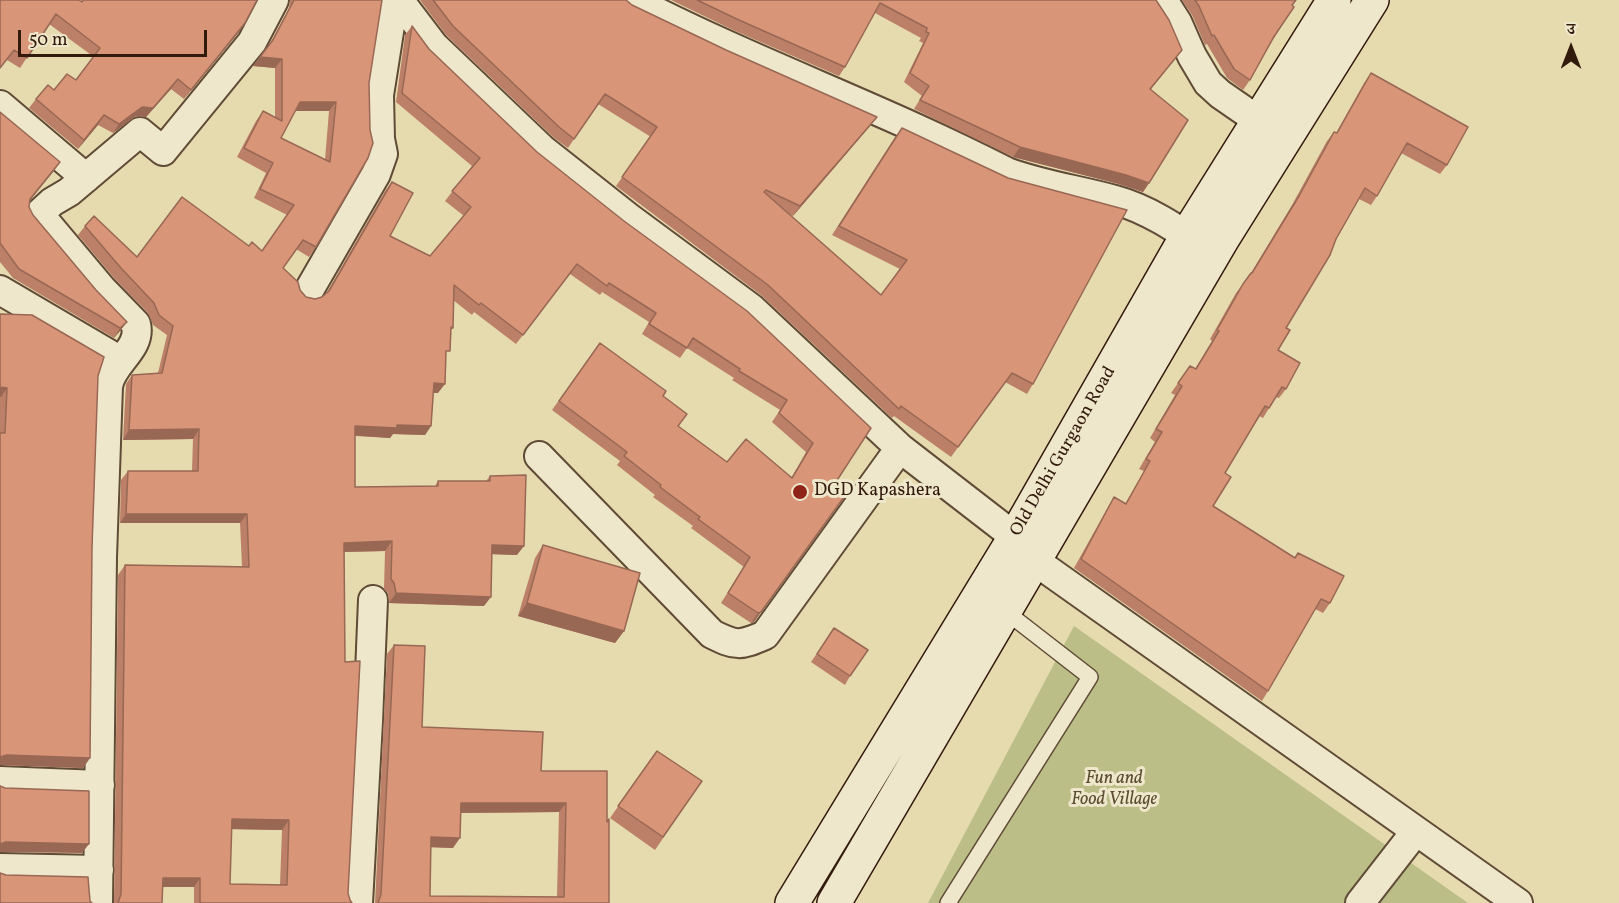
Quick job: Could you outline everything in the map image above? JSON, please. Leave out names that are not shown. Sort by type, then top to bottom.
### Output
[{"type":"main road","name":"Old Delhi Gurgaon Road","points":[[834,903],[1005,611],[1025,549],[1187,236],[1334,0]]},
{"type":"main road","name":"Old Delhi Gurgaon Road","points":[[792,903],[1025,549],[1214,255],[1372,0]]},
{"type":"street","points":[[98,903],[102,568],[108,386],[110,376],[137,338],[136,324],[102,289],[39,214],[52,202],[69,192],[140,132],[163,151],[252,42],[274,0]]},
{"type":"street","points":[[308,292],[376,174],[383,154],[380,139],[379,95],[394,0]]},
{"type":"street","points":[[399,0],[434,46],[542,148],[628,218],[751,308],[900,448],[1025,549],[1518,903]]},
{"type":"street","points":[[633,0],[726,44],[850,97],[1007,172],[1117,200],[1144,211],[1214,255]]},
{"type":"street","points":[[1177,7],[1195,63],[1208,82],[1220,94],[1258,121]]},
{"type":"street","points":[[0,105],[86,178]]},
{"type":"street","points":[[0,290],[121,361]]},
{"type":"street","points":[[539,456],[712,634],[730,643],[746,643],[765,635],[900,448]]},
{"type":"street","points":[[358,903],[373,600]]},
{"type":"street","points":[[0,781],[100,785]]},
{"type":"street","points":[[1360,903],[1416,831]]},
{"type":"street","points":[[0,868],[99,870]]},
{"type":"lane","points":[[948,903],[1090,677],[1005,611]]},
{"type":"green space","name":"Fun and Food Village","points":[[1074,626],[1468,903],[928,903]]},
{"type":"building","points":[[0,0],[79,0],[82,2],[83,0],[257,0],[245,23],[191,90],[178,79],[153,108],[142,107],[119,124],[104,115],[84,140],[36,99],[48,85],[54,90],[67,74],[76,80],[100,48],[56,14],[27,58],[14,50],[0,68]]},
{"type":"building","points":[[294,0],[382,0],[369,83],[370,130],[373,143],[368,158],[316,247],[303,240],[283,268],[298,282],[300,290],[306,297],[315,299],[329,291],[392,182],[413,193],[390,236],[430,256],[471,207],[452,191],[480,158],[402,93],[412,26],[429,49],[537,152],[624,221],[747,311],[871,428],[832,488],[844,497],[761,612],[758,613],[728,593],[750,557],[698,519],[700,517],[660,487],[661,485],[624,456],[627,452],[559,401],[600,343],[666,391],[663,396],[687,414],[678,426],[727,462],[746,439],[792,478],[813,443],[779,413],[787,400],[739,371],[740,369],[693,338],[687,348],[649,324],[656,313],[609,283],[607,286],[577,264],[523,335],[454,285],[453,328],[451,327],[450,351],[446,351],[445,384],[434,383],[431,426],[397,425],[397,428],[355,426],[355,487],[438,486],[438,481],[490,481],[490,476],[526,475],[524,546],[492,545],[491,597],[396,593],[391,579],[392,541],[344,543],[345,662],[360,661],[348,893],[352,903],[200,903],[200,878],[163,878],[162,903],[118,903],[121,894],[125,565],[249,567],[247,514],[126,514],[128,471],[198,471],[199,429],[129,430],[132,375],[162,373],[173,326],[159,315],[154,303],[85,226],[94,216],[137,257],[182,197],[249,246],[252,242],[262,251],[294,205],[260,189],[273,163],[244,148],[263,111],[282,121],[282,59],[260,57],[273,40]],"holes":[[[300,102],[336,102],[330,162],[281,138]],[[232,819],[289,820],[287,885],[230,884]]]},
{"type":"building","points":[[433,0],[626,0],[726,50],[877,117],[800,206],[766,190],[764,192],[881,295],[907,260],[839,226],[902,128],[1008,178],[1127,210],[1033,384],[1012,373],[958,447],[901,406],[899,409],[768,285],[622,177],[657,127],[605,94],[574,139],[453,26]]},
{"type":"building","points":[[697,0],[1156,0],[1169,20],[1182,50],[1150,89],[1188,120],[1149,183],[1020,147],[920,100],[929,86],[910,73],[929,33],[926,32],[927,28],[880,3],[845,67]]},
{"type":"building","points":[[1195,0],[1296,0],[1250,80],[1234,69],[1214,35],[1212,36]]},
{"type":"building","points":[[1371,73],[1468,127],[1447,165],[1407,143],[1377,196],[1365,188],[1336,239],[1330,255],[1286,328],[1290,330],[1278,350],[1300,363],[1286,389],[1282,387],[1269,408],[1265,406],[1225,473],[1231,477],[1213,506],[1295,558],[1298,553],[1344,576],[1330,603],[1321,599],[1268,691],[1081,559],[1114,497],[1126,504],[1150,461],[1146,459],[1162,432],[1156,429],[1182,386],[1178,383],[1190,366],[1196,369],[1243,284],[1299,196],[1334,132],[1337,133]]},
{"type":"building","points":[[0,112],[60,162],[30,199],[29,207],[33,215],[96,290],[127,322],[120,328],[19,269],[0,243]]},
{"type":"building","points":[[0,314],[32,315],[104,357],[98,376],[92,547],[90,758],[7,755],[0,757],[0,433],[5,433],[7,388],[0,387]]},
{"type":"building","points":[[543,545],[640,573],[624,631],[527,603]]},
{"type":"building","points":[[834,628],[868,650],[850,676],[817,654]]},
{"type":"building","points":[[394,645],[425,646],[422,727],[543,732],[541,771],[607,771],[609,903],[378,903],[381,894]],"holes":[[[461,803],[566,803],[564,897],[430,896],[431,837],[460,838]]]},
{"type":"building","points":[[657,751],[702,781],[663,837],[618,806]]},
{"type":"building","points":[[0,786],[89,791],[89,844],[6,842],[0,844]]},
{"type":"building","points":[[0,873],[88,877],[92,903],[0,903]]},
{"type":"place","name":"DGD Kapashera","points":[[800,492]]}]
